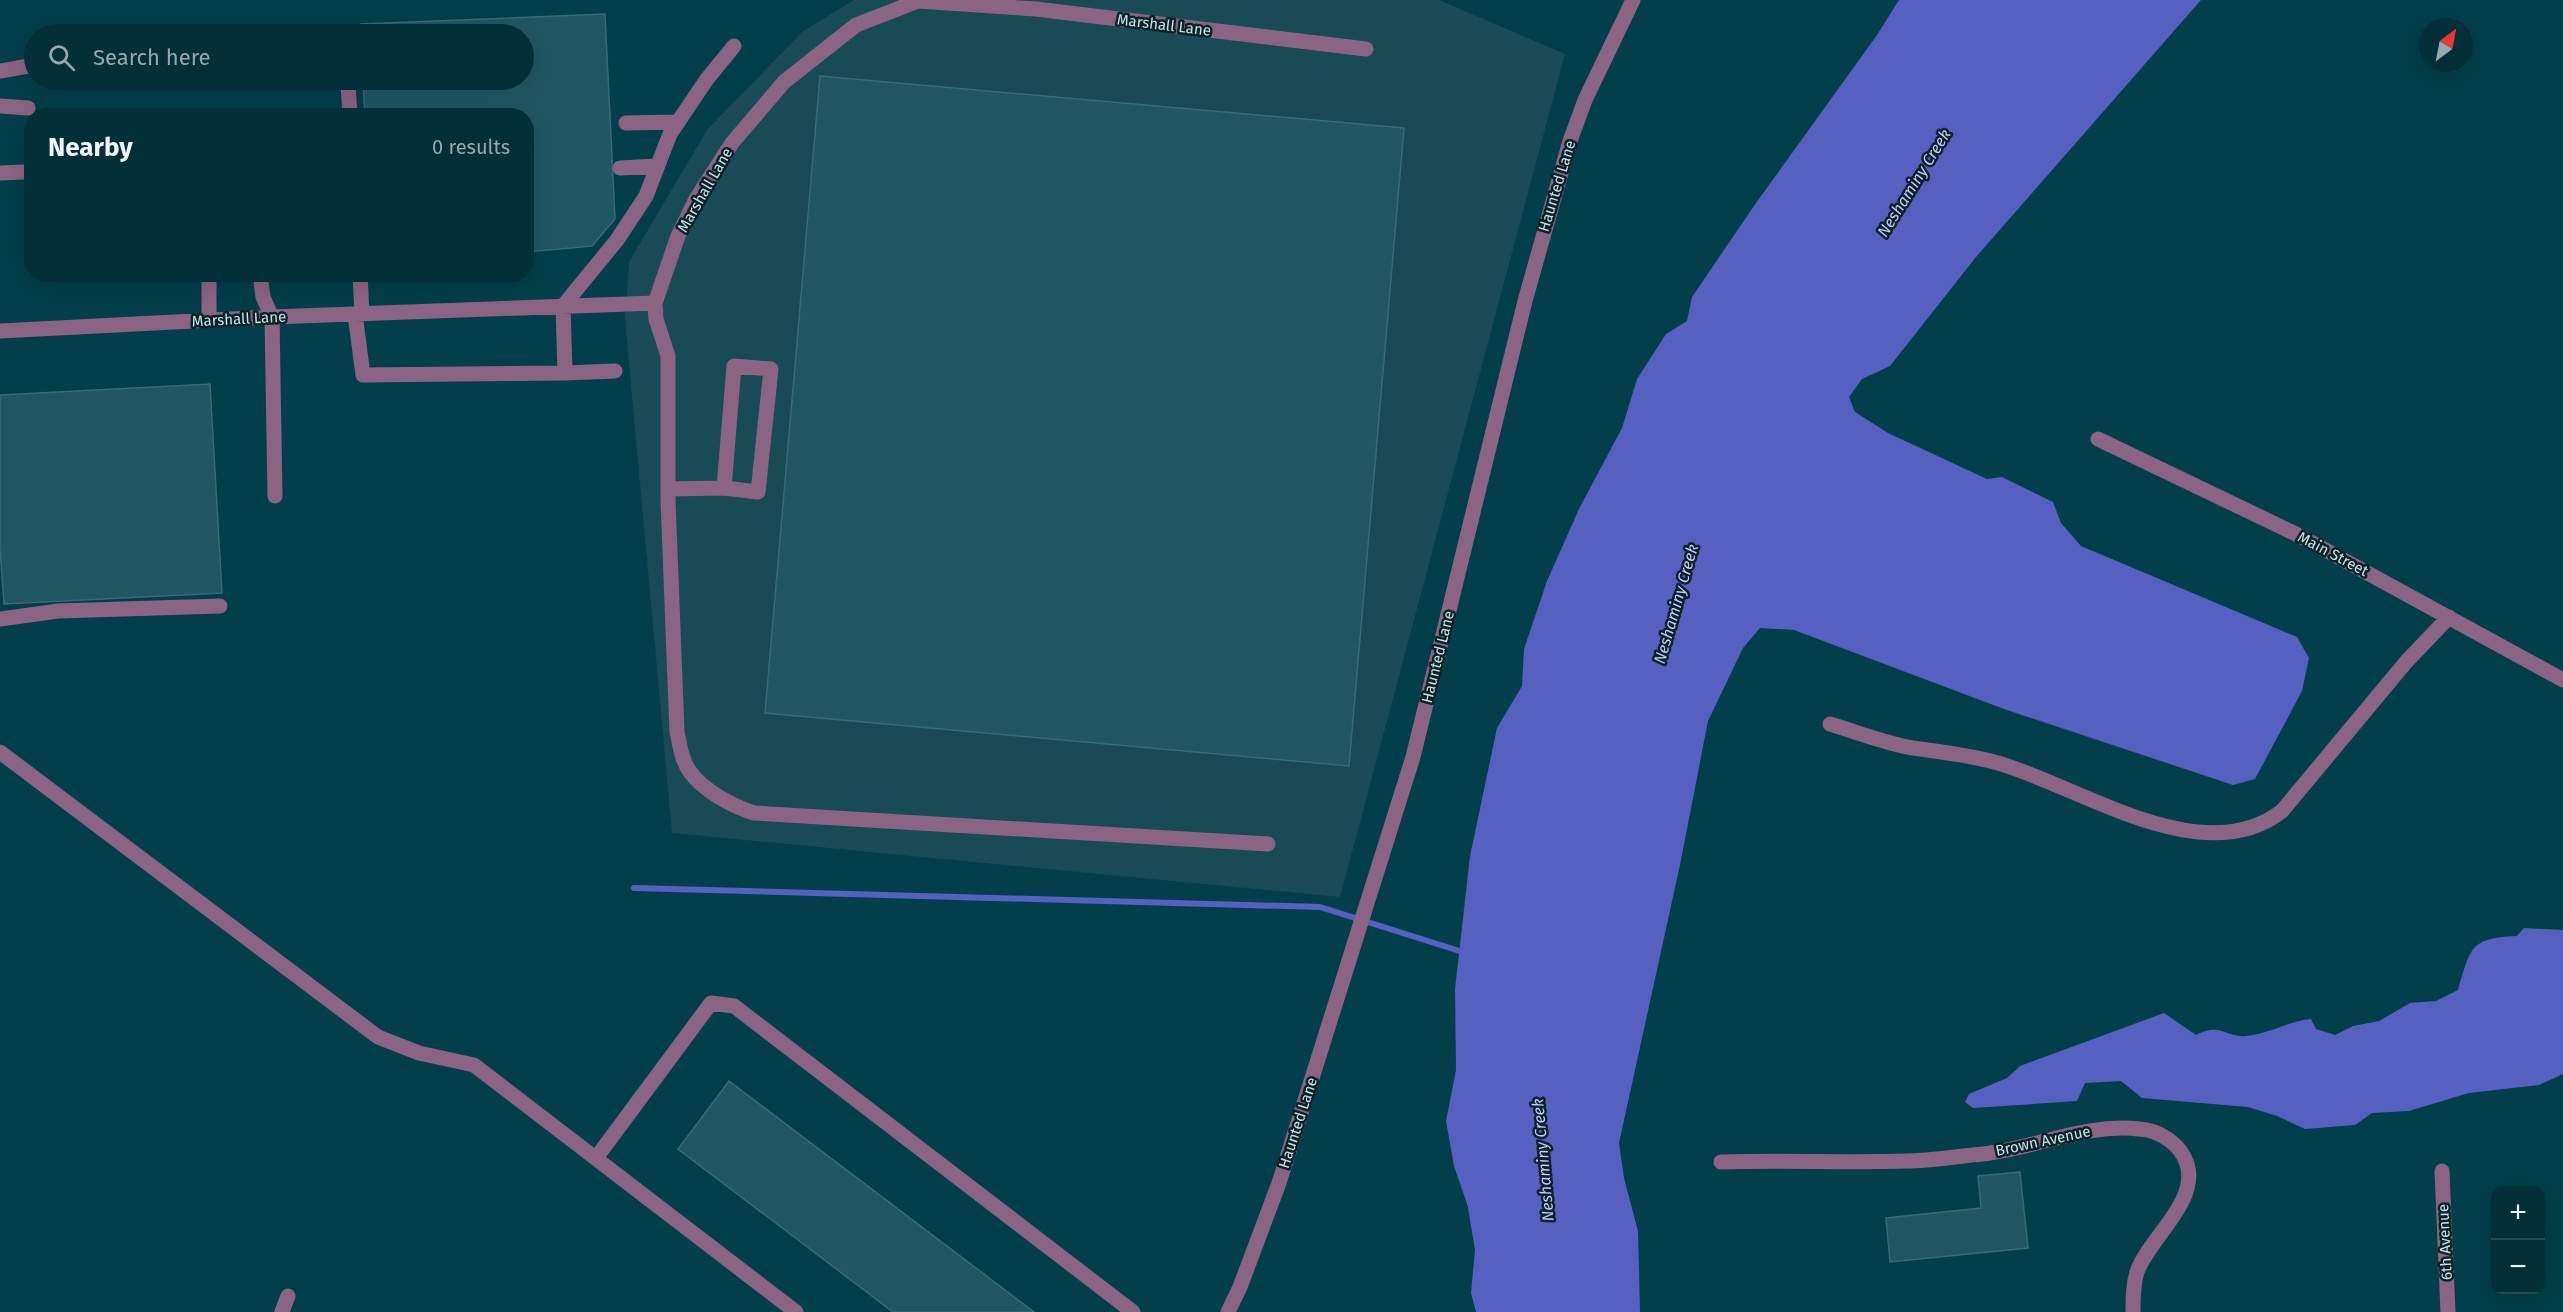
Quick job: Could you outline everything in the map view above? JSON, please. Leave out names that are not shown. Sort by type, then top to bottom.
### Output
[{"type":"street","name":"Haunted Lane","points":[[1228,1312],[1240,1287],[1279,1183],[1356,932],[1413,757],[1525,301],[1570,141],[1585,100],[1633,0]]},
{"type":"street","name":"Marshall Lane","points":[[0,331],[272,317],[654,303],[678,236],[696,199],[732,143],[784,82],[856,25],[918,1],[1036,9],[1366,49]]},
{"type":"street","points":[[565,373],[563,306],[617,240],[646,196],[670,134],[707,79],[734,46]]},
{"type":"street","points":[[0,71],[24,67]]},
{"type":"street","points":[[348,90],[350,108]]},
{"type":"street","points":[[0,106],[27,108]]},
{"type":"street","points":[[626,123],[678,122]]},
{"type":"street","points":[[620,168],[657,166]]},
{"type":"street","points":[[0,173],[23,172]]},
{"type":"street","points":[[209,282],[209,320]]},
{"type":"street","points":[[261,282],[263,297],[272,317],[275,496]]},
{"type":"street","points":[[360,282],[358,314],[363,375],[615,371]]},
{"type":"street","points":[[654,303],[656,319],[668,356],[668,489],[677,732],[680,748],[691,773],[737,808],[754,813],[1268,844]]},
{"type":"street","points":[[668,489],[724,488],[758,492],[771,369],[734,366],[724,488]]},
{"type":"street","name":"Main Street","points":[[2098,439],[2298,535],[2563,680]]},
{"type":"street","points":[[0,619],[58,611],[220,606]]},
{"type":"street","points":[[1830,724],[1880,741],[1912,748],[1946,751],[1999,763],[2159,824],[2201,832],[2238,831],[2256,826],[2282,811],[2406,662],[2449,617]]},
{"type":"street","points":[[0,752],[378,1037],[419,1053],[474,1065],[796,1312]]},
{"type":"street","points":[[596,1158],[711,1003],[734,1006],[1123,1309]]},
{"type":"street","name":"Brown Avenue","points":[[1721,1162],[1908,1161],[1987,1153],[2092,1130],[2118,1128],[2156,1131],[2181,1152],[2187,1163],[2189,1185],[2172,1218],[2146,1253],[2137,1272],[2133,1293],[2133,1312]]},
{"type":"street","name":"6th Avenue","points":[[2442,1171],[2448,1312]]},
{"type":"street","points":[[282,1312],[288,1296]]},
{"type":"shaded area","points":[[854,0],[1439,0],[1565,54],[1340,897],[672,833],[625,319],[629,262],[707,130],[802,32]]},
{"type":"water","name":"Neshaminy Creek","points":[[1899,0],[2201,0],[1976,257],[1890,366],[1862,379],[1849,397],[1855,412],[1888,433],[1987,479],[2002,477],[2053,502],[2061,523],[2081,546],[2297,637],[2309,658],[2302,691],[2255,779],[2233,785],[2004,709],[1794,630],[1760,628],[1743,648],[1708,721],[1680,865],[1619,1143],[1624,1178],[1638,1231],[1640,1312],[1476,1312],[1471,1293],[1475,1250],[1468,1207],[1454,1166],[1446,1121],[1456,1070],[1455,989],[1470,856],[1497,728],[1522,686],[1524,649],[1547,581],[1579,509],[1622,428],[1637,379],[1666,334],[1687,321],[1692,297],[1756,203],[1877,35]]},
{"type":"water","points":[[2524,928],[2563,930],[2563,1074],[2539,1085],[2469,1093],[2409,1111],[2372,1113],[2355,1125],[2305,1129],[2277,1116],[2248,1107],[2142,1098],[2121,1081],[2085,1083],[2077,1101],[1973,1108],[1965,1102],[1969,1094],[2007,1078],[2020,1066],[2164,1013],[2196,1035],[2205,1031],[2218,1030],[2246,1036],[2311,1019],[2316,1029],[2335,1035],[2353,1026],[2379,1021],[2410,1003],[2436,1001],[2458,990],[2474,948],[2489,939],[2517,936]]},
{"type":"building","points":[[605,14],[615,219],[592,246],[534,251],[534,108],[365,108],[364,90],[534,90],[534,24],[361,24]]},
{"type":"building","points":[[820,76],[1404,128],[1349,766],[765,713]]},
{"type":"building","points":[[210,384],[222,593],[4,604],[0,548],[0,395]]},
{"type":"building","points":[[729,1081],[1034,1312],[893,1312],[678,1149]]},
{"type":"building","points":[[2020,1172],[2028,1248],[1890,1262],[1886,1218],[1981,1208],[1978,1176]]},
{"type":"waterway","points":[[634,888],[1320,907],[1466,953]]}]
